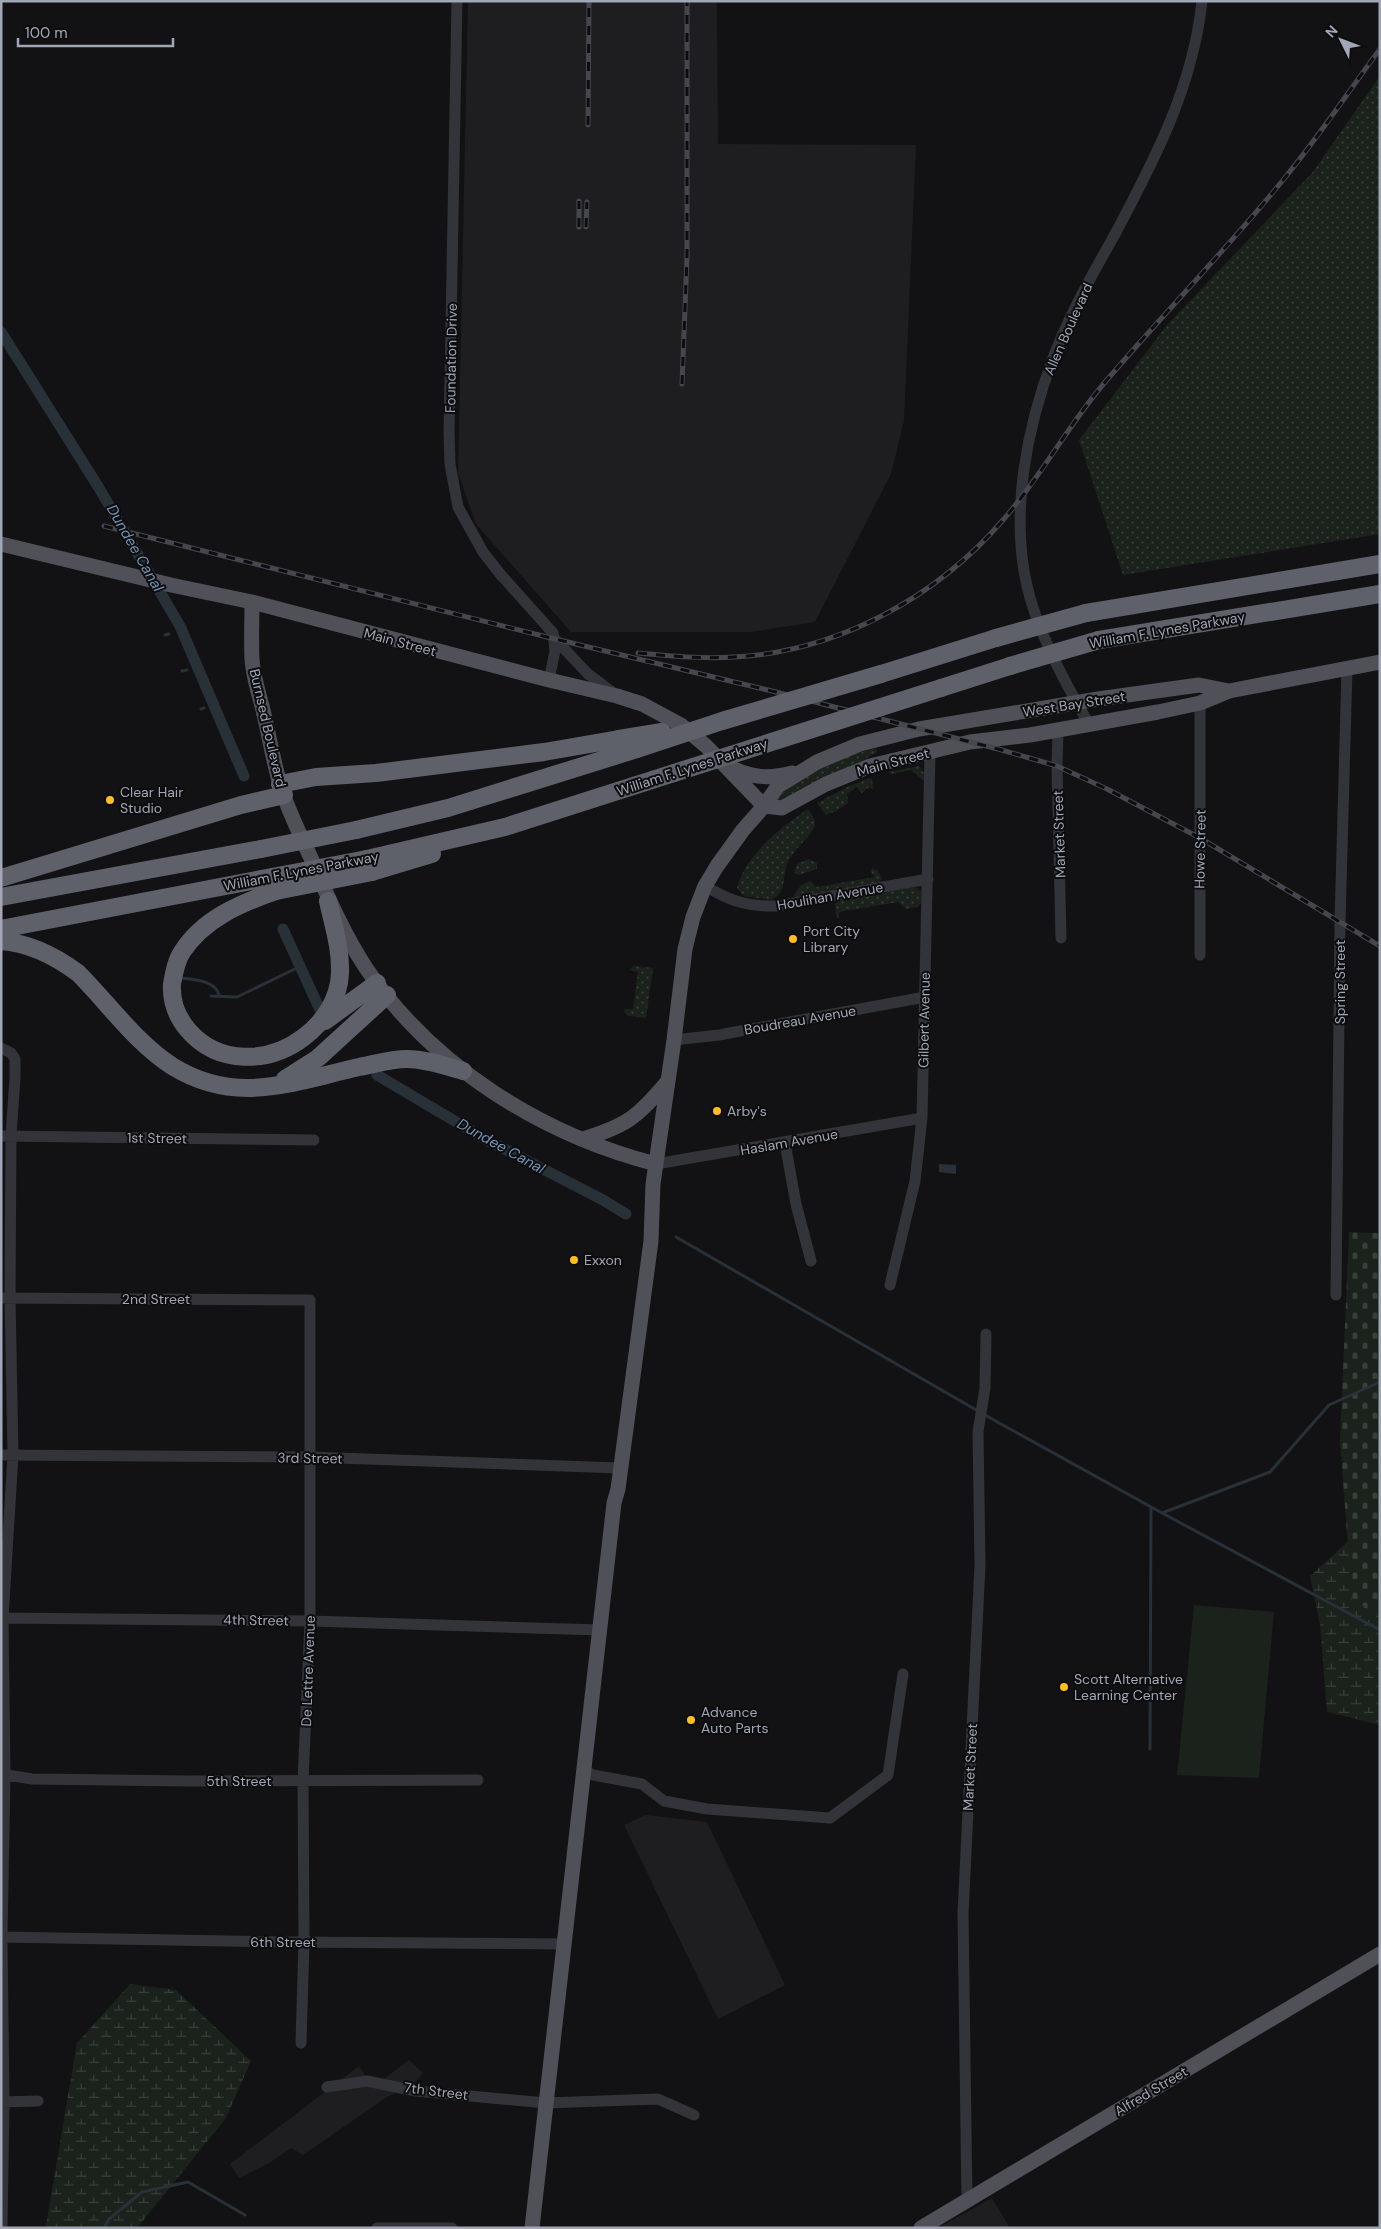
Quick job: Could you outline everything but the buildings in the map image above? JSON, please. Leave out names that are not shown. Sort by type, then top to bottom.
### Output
[{"type":"highway","points":[[1,897],[356,830],[448,808],[722,721],[996,638],[1086,613],[1380,564]]},
{"type":"highway","name":"William F. Lynes Parkway","points":[[1,929],[274,884],[370,865],[504,827],[1010,666],[1099,640],[1380,594]]},
{"type":"highway","points":[[1,878],[241,805],[280,784],[316,777],[376,773],[544,752],[722,721]]},
{"type":"highway","points":[[274,884],[257,897],[222,914],[194,937],[181,952],[174,974],[172,996],[175,1009],[182,1022],[193,1035],[217,1052],[238,1057],[262,1056],[288,1048],[382,989]]},
{"type":"highway","points":[[306,1036],[322,1021],[330,1009],[336,994],[340,972],[328,901]]},
{"type":"highway","points":[[1,941],[26,945],[63,962],[84,978],[146,1045],[172,1066],[185,1073],[226,1087],[266,1088],[394,1060],[418,1060],[463,1071]]},
{"type":"highway","points":[[266,1088],[295,1074],[318,1058],[382,989]]},
{"type":"main road","name":"Main Street","points":[[1,544],[171,585],[252,602],[617,696],[654,709],[681,725],[724,764],[764,806],[782,808],[849,773],[870,766],[970,742]]},
{"type":"main road","name":"Burnsed Boulevard","points":[[252,602],[252,661],[280,784],[328,901]]},
{"type":"main road","name":"West Bay Street","points":[[970,742],[1058,730],[1200,703],[1230,691],[1380,662]]},
{"type":"main road","name":"West Bay Street","points":[[919,729],[1199,685],[1230,691]]},
{"type":"main road","name":"Main Street","points":[[764,806],[778,786],[799,772],[837,752],[919,729]]},
{"type":"main road","points":[[724,764],[744,774],[759,777],[776,777],[799,772]]},
{"type":"main road","points":[[532,2228],[619,1468],[651,1241],[653,1184],[685,949],[693,917],[705,886],[728,850],[764,806]]},
{"type":"main road","points":[[328,901],[348,939],[382,989],[426,1039],[463,1071],[517,1107],[583,1139],[636,1159],[656,1164]]},
{"type":"main road","points":[[583,1139],[611,1130],[636,1116],[667,1082]]},
{"type":"main road","name":"Alfred Street","points":[[921,2228],[1380,1954]]},
{"type":"street","name":"Foundation Drive","points":[[457,1],[450,433],[454,487],[458,507],[483,552],[501,575],[549,627],[555,639],[588,674],[617,696]]},
{"type":"street","name":"Allen Boulevard","points":[[1089,724],[1076,703],[1032,607],[1022,558],[1021,526],[1026,462],[1033,426],[1053,357],[1096,269],[1151,166],[1182,94],[1192,60],[1202,1]]},
{"type":"street","points":[[549,680],[555,651],[555,639]]},
{"type":"street","name":"Spring Street","points":[[1336,1296],[1340,922],[1347,668]]},
{"type":"street","name":"Howe Street","points":[[1200,703],[1202,744],[1200,955]]},
{"type":"street","name":"Market Street","points":[[1058,730],[1057,766],[1061,938]]},
{"type":"street","name":"Gilbert Avenue","points":[[890,1284],[915,1181],[922,1118],[930,752]]},
{"type":"street","name":"Houlihan Avenue","points":[[705,886],[732,901],[764,906],[778,906],[928,879]]},
{"type":"street","name":"Boudreau Avenue","points":[[674,1040],[720,1035],[924,997]]},
{"type":"street","points":[[2,2226],[2,1618],[7,1455],[5,1298],[6,1136],[15,1059],[3,1048]]},
{"type":"street","name":"Haslam Avenue","points":[[656,1164],[922,1118]]},
{"type":"street","name":"1st Street","points":[[6,1136],[314,1140]]},
{"type":"street","points":[[785,1143],[796,1204],[811,1261]]},
{"type":"street","name":"2nd Street","points":[[5,1298],[310,1300]]},
{"type":"street","name":"De Lettre Avenue","points":[[301,2043],[304,1942],[303,1781],[310,1621],[310,1300]]},
{"type":"street","name":"Market Street","points":[[968,2201],[963,1914],[980,1566],[978,1432],[985,1388],[986,1334]]},
{"type":"street","name":"3rd Street","points":[[7,1455],[310,1457],[619,1468]]},
{"type":"street","name":"4th Street","points":[[2,1618],[310,1621],[600,1630]]},
{"type":"street","points":[[584,1770],[593,1775],[642,1784],[664,1801],[706,1809],[830,1818],[888,1775],[903,1674]]},
{"type":"street","name":"5th Street","points":[[3,1774],[32,1779],[478,1780]]},
{"type":"street","name":"6th Street","points":[[2,1937],[565,1944]]},
{"type":"street","name":"7th Street","points":[[328,2088],[367,2081],[416,2091],[546,2103],[658,2099],[694,2115]]},
{"type":"street","points":[[2,2102],[38,2101]]},
{"type":"street","points":[[378,2228],[452,2228]]},
{"type":"shaded area","points":[[468,1],[717,1],[718,144],[916,145],[904,421],[891,474],[815,622],[751,632],[571,632],[476,524],[458,473]]},
{"type":"shaded area","points":[[646,1815],[707,1822],[785,1985],[718,2019],[624,1825]]},
{"type":"shaded area","points":[[409,2060],[423,2073],[412,2086],[387,2097],[303,2155],[291,2148],[271,2162],[239,2178],[230,2164],[359,2066],[373,2087]]},
{"type":"shaded area","points":[[992,2198],[1010,2228],[938,2228]]},
{"type":"green space","points":[[1380,76],[1380,534],[1123,575],[1079,440],[1167,325],[1312,173]]},
{"type":"green space","points":[[876,748],[877,752],[792,800],[776,801],[784,792],[807,775],[835,761]]},
{"type":"green space","points":[[919,766],[924,773],[924,781],[911,770],[892,774],[888,772]]},
{"type":"green space","points":[[870,778],[872,779],[873,790],[869,787],[862,793],[859,791],[858,786],[847,794],[848,803],[836,811],[826,815],[817,803],[849,786]]},
{"type":"green space","points":[[808,809],[815,820],[815,826],[788,862],[782,890],[771,900],[744,896],[737,888],[741,876],[756,853],[776,833]]},
{"type":"green space","points":[[809,859],[817,863],[817,869],[799,875],[794,873],[797,864]]},
{"type":"green space","points":[[872,868],[878,871],[882,879],[879,882],[796,897],[794,895],[801,885],[810,881],[816,887],[875,877],[871,872]]},
{"type":"green space","points":[[915,887],[921,891],[921,903],[917,907],[906,909],[898,902],[839,912],[839,918],[836,916],[835,904],[838,901]]},
{"type":"green space","points":[[634,966],[653,968],[646,1018],[628,1016],[624,1012],[625,1009],[633,1009],[638,972],[629,970]]},
{"type":"green space","points":[[1349,1232],[1380,1233],[1380,1615],[1352,1600],[1340,1440]]},
{"type":"green space","points":[[1372,1520],[1380,1523],[1380,1725],[1327,1712],[1320,1624],[1310,1576]]},
{"type":"green space","points":[[1194,1605],[1274,1612],[1259,1778],[1177,1775]]},
{"type":"green space","points":[[130,1984],[176,1990],[251,2061],[226,2118],[137,2228],[43,2228],[46,2225],[77,2043]]},
{"type":"water","points":[[939,1164],[956,1165],[956,1174],[939,1172]]},
{"type":"waterway","name":"Dundee Canal","points":[[1,332],[99,488],[180,626],[244,776]]},
{"type":"waterway","points":[[165,635],[169,634]]},
{"type":"waterway","points":[[182,671],[187,670]]},
{"type":"waterway","name":"Dundee Canal","points":[[283,929],[320,1010]]},
{"type":"waterway","points":[[211,996],[237,997],[299,967]]},
{"type":"waterway","points":[[181,978],[198,980],[209,984],[217,990],[219,995]]},
{"type":"waterway","name":"Dundee Canal","points":[[377,1075],[485,1139],[603,1200],[626,1214]]},
{"type":"waterway","points":[[676,1237],[978,1411]]},
{"type":"waterway","points":[[1162,1513],[1270,1472],[1329,1405],[1380,1382]]},
{"type":"waterway","points":[[983,1414],[1380,1630]]},
{"type":"waterway","points":[[1150,1749],[1151,1507]]},
{"type":"waterway","points":[[104,2228],[109,2219],[142,2192],[188,2182],[245,2215]]},
{"type":"railway","points":[[588,125],[589,1]]},
{"type":"railway","points":[[682,384],[687,257],[687,1]]},
{"type":"railway","points":[[638,653],[722,658],[772,653],[810,644],[847,632],[882,616],[916,596],[948,573],[977,548],[1003,520],[1030,486],[1092,398],[1283,180],[1380,49]]},
{"type":"railway","points":[[579,201],[579,227]]},
{"type":"railway","points":[[586,227],[587,202]]},
{"type":"railway","points":[[104,526],[555,639],[776,692],[1057,766],[1107,789],[1200,838],[1380,946]]},
{"type":"place","name":"Clear Hair Studio","points":[[110,800]]},
{"type":"place","name":"Port City Library","points":[[793,939]]},
{"type":"place","name":"Arby's","points":[[717,1111]]},
{"type":"place","name":"Exxon","points":[[574,1260]]},
{"type":"place","name":"Scott Alternative Learning Center","points":[[1064,1687]]},
{"type":"place","name":"Advance Auto Parts","points":[[691,1720]]}]
